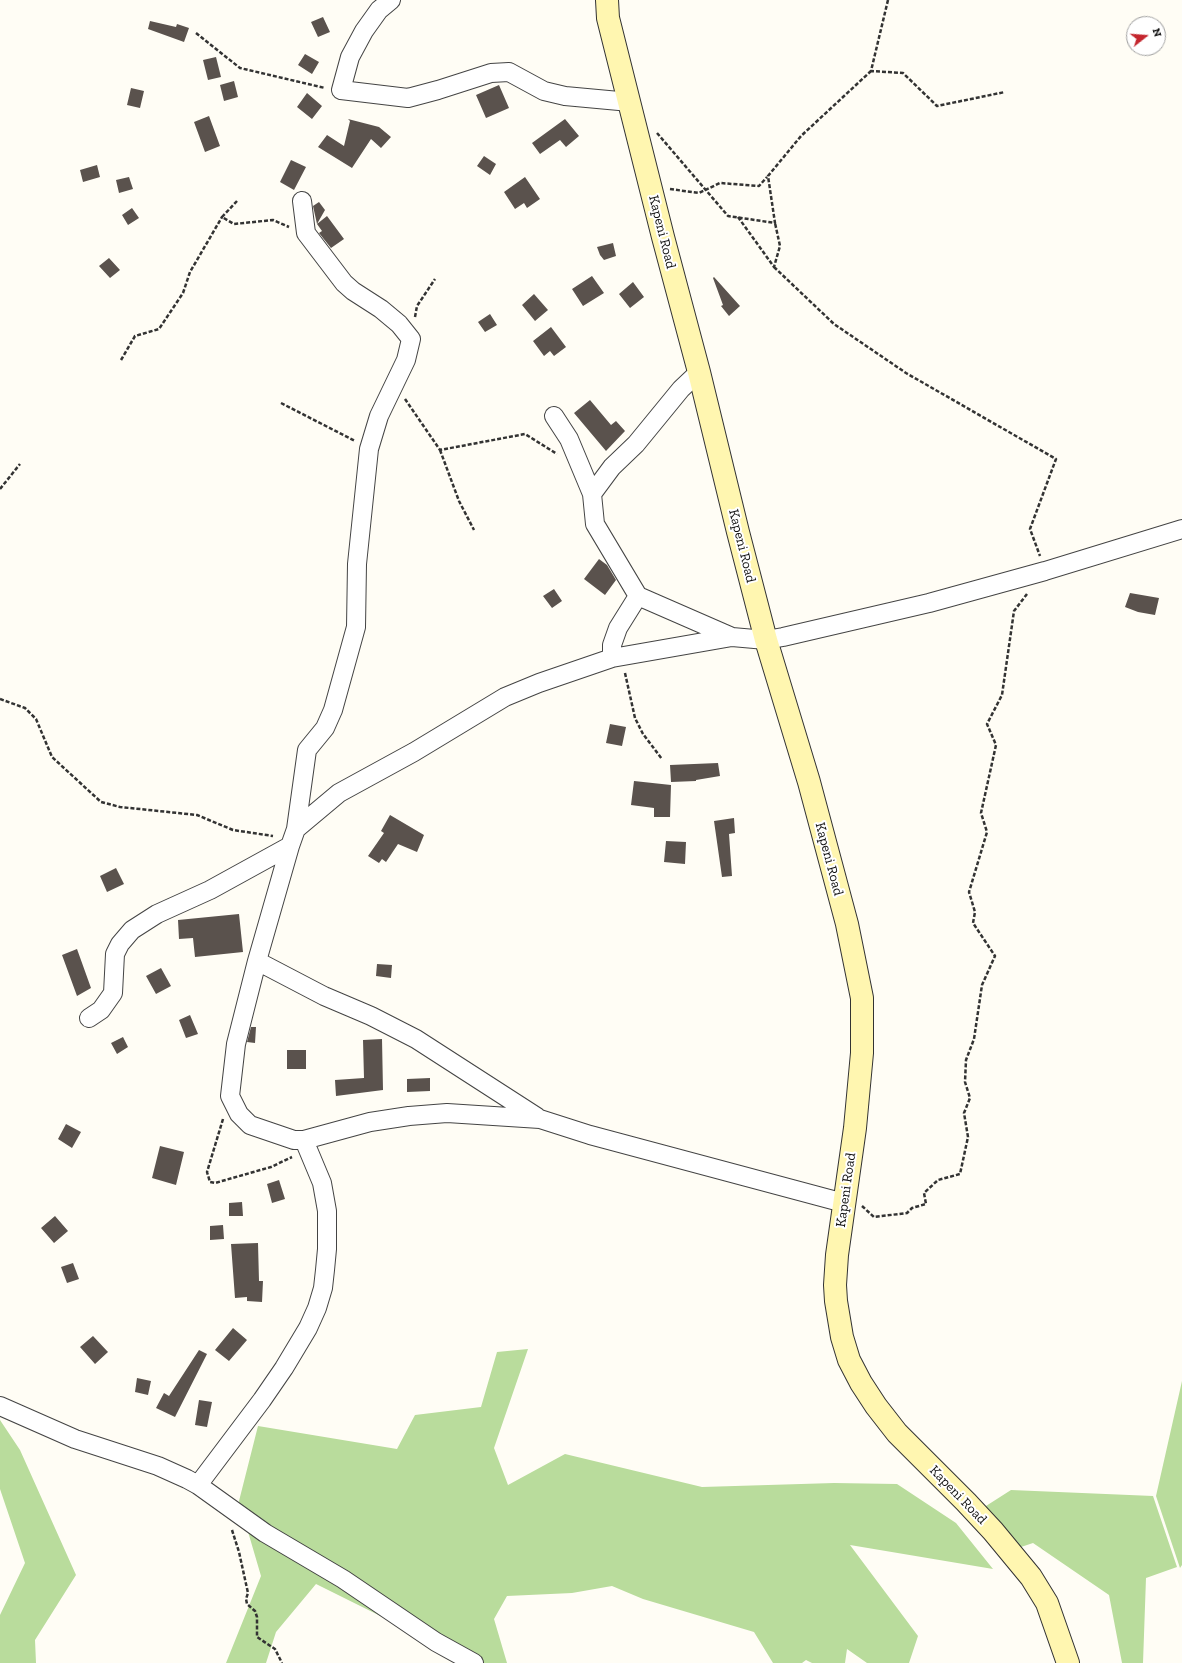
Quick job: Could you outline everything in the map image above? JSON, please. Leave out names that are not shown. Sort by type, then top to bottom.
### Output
[{"type":"main road","name":"Kapeni Road","points":[[607,0],[608,18],[652,194],[699,372],[766,640],[803,762],[847,924],[862,998],[861,1060],[855,1128],[837,1255],[836,1301],[842,1337],[852,1366],[876,1406],[897,1433],[966,1502],[1031,1577],[1047,1603],[1068,1663]]},
{"type":"street","points":[[391,0],[379,10],[364,31],[350,57],[341,90],[408,98],[491,73],[509,72],[544,91],[565,96],[630,102]]},
{"type":"street","points":[[302,201],[306,233],[344,283],[353,292],[381,309],[399,324],[411,339],[406,360],[378,416],[369,449],[357,564],[356,627],[333,710],[325,728],[307,750],[293,838],[257,961],[236,1044],[230,1096],[239,1114],[250,1125],[301,1141],[370,1122],[409,1116],[447,1113],[540,1119],[590,1135],[844,1203]]},
{"type":"street","points":[[592,494],[612,467],[636,444],[681,389],[699,372]]},
{"type":"street","points":[[554,416],[570,439],[592,494],[596,524],[638,596],[732,637]]},
{"type":"street","points":[[89,1018],[101,1010],[113,993],[115,954],[120,944],[132,930],[157,914],[210,890],[293,838],[339,793],[414,752],[505,697],[539,683],[617,657],[732,637],[766,640],[929,602],[1045,571],[1182,529]]},
{"type":"street","points":[[617,657],[612,645],[618,628],[638,596]]},
{"type":"street","points":[[257,961],[324,996],[371,1016],[416,1039],[540,1119]]},
{"type":"street","points":[[198,1485],[262,1400],[284,1368],[308,1328],[317,1308],[323,1288],[326,1270],[327,1211],[322,1183],[301,1141]]},
{"type":"street","points":[[0,1406],[75,1440],[158,1466],[198,1485],[265,1533],[342,1579],[436,1642],[474,1663]]},
{"type":"path","points":[[652,194],[671,189],[699,194],[720,184],[759,186],[801,136],[871,71],[888,0]]},
{"type":"path","points":[[196,33],[240,68],[320,88],[341,90]]},
{"type":"path","points":[[871,71],[903,73],[937,106],[1005,92]]},
{"type":"path","points":[[656,132],[728,216],[775,223]]},
{"type":"path","points":[[768,176],[780,246],[774,268]]},
{"type":"path","points":[[121,360],[135,336],[159,329],[183,293],[190,272],[222,217],[237,201]]},
{"type":"path","points":[[222,217],[234,224],[273,220],[306,233]]},
{"type":"path","points":[[738,217],[774,268],[834,324],[906,373],[1056,459],[1030,529],[1045,571],[1014,611],[1002,695],[987,724],[996,745],[981,813],[987,832],[969,892],[975,912],[973,923],[995,956],[982,985],[974,1039],[966,1060],[965,1082],[970,1098],[964,1113],[968,1137],[960,1174],[938,1180],[924,1193],[926,1204],[912,1208],[907,1213],[874,1217],[860,1204],[844,1203]]},
{"type":"path","points":[[411,339],[417,306],[435,279]]},
{"type":"path","points":[[395,384],[440,450],[458,502],[474,530]]},
{"type":"path","points":[[282,403],[369,449]]},
{"type":"path","points":[[440,450],[525,434],[582,470]]},
{"type":"path","points":[[0,489],[20,464]]},
{"type":"path","points":[[617,657],[635,718],[643,734],[662,758]]},
{"type":"path","points":[[0,699],[25,708],[36,719],[52,757],[101,802],[120,807],[197,815],[233,830],[293,838]]},
{"type":"path","points":[[230,1096],[207,1172],[210,1182],[222,1181],[289,1160],[295,1155],[301,1141]]},
{"type":"path","points":[[219,1500],[227,1511],[239,1552],[248,1593],[246,1599],[247,1604],[255,1611],[257,1617],[257,1637],[275,1649],[282,1663]]},
{"type":"green space","points":[[528,1349],[494,1448],[508,1485],[565,1454],[702,1487],[834,1483],[897,1484],[956,1523],[993,1569],[850,1545],[918,1636],[909,1663],[867,1663],[847,1649],[845,1663],[812,1663],[806,1660],[802,1663],[773,1663],[754,1632],[643,1599],[612,1586],[572,1593],[507,1596],[494,1619],[507,1663],[475,1663],[316,1584],[276,1632],[266,1663],[226,1663],[261,1576],[239,1501],[258,1426],[397,1449],[415,1415],[481,1407],[497,1352]]},
{"type":"green space","points":[[1182,1381],[1182,1565],[1180,1568],[1156,1496]]},
{"type":"green space","points":[[0,1420],[20,1450],[76,1575],[35,1640],[36,1663],[0,1663],[0,1615],[25,1563],[0,1489]]},
{"type":"green space","points":[[1011,1490],[1153,1496],[1177,1567],[1146,1578],[1143,1663],[1122,1663],[1109,1595],[1033,1543],[1003,1553],[975,1513]]},
{"type":"building","points":[[323,17],[330,32],[318,37],[311,22]]},
{"type":"building","points":[[150,21],[176,27],[177,24],[189,28],[184,42],[148,29]]},
{"type":"building","points":[[305,54],[319,62],[312,74],[298,65]]},
{"type":"building","points":[[216,57],[221,77],[208,80],[203,60]]},
{"type":"building","points":[[234,81],[238,97],[224,101],[220,85]]},
{"type":"building","points":[[499,85],[509,108],[486,118],[476,95]]},
{"type":"building","points":[[131,88],[144,91],[140,108],[127,105]]},
{"type":"building","points":[[307,93],[322,106],[312,119],[297,107]]},
{"type":"building","points":[[209,116],[220,146],[205,152],[194,122]]},
{"type":"building","points":[[348,119],[379,127],[391,137],[381,148],[371,139],[352,168],[318,147],[327,135],[344,146],[350,121]]},
{"type":"building","points":[[565,119],[579,136],[566,147],[560,140],[540,154],[532,143]]},
{"type":"building","points":[[484,156],[496,164],[490,175],[477,166]]},
{"type":"building","points":[[291,160],[306,167],[294,190],[280,182]]},
{"type":"building","points":[[97,165],[100,177],[83,182],[80,170]]},
{"type":"building","points":[[129,177],[133,189],[119,193],[116,180]]},
{"type":"building","points":[[525,177],[540,199],[527,208],[524,203],[515,209],[504,192]]},
{"type":"building","points":[[319,202],[325,210],[317,224],[313,206]]},
{"type":"building","points":[[132,208],[139,218],[128,225],[122,215]]},
{"type":"building","points":[[327,216],[344,239],[331,248],[319,233],[322,231],[317,224]]},
{"type":"building","points":[[613,243],[616,256],[604,260],[597,247]]},
{"type":"building","points":[[109,258],[120,270],[110,278],[99,266]]},
{"type":"building","points":[[592,276],[604,293],[583,306],[572,289]]},
{"type":"building","points":[[714,277],[740,306],[729,316],[721,306],[723,305],[713,278]]},
{"type":"building","points":[[633,282],[644,297],[630,308],[619,294]]},
{"type":"building","points":[[534,294],[548,310],[535,321],[522,305]]},
{"type":"building","points":[[490,314],[497,325],[485,332],[478,322]]},
{"type":"building","points":[[551,327],[566,347],[554,356],[550,351],[544,356],[533,341]]},
{"type":"building","points":[[590,400],[611,425],[616,421],[625,431],[606,451],[574,413]]},
{"type":"building","points":[[599,559],[607,565],[616,580],[605,595],[584,579]]},
{"type":"building","points":[[554,589],[562,601],[552,608],[543,596]]},
{"type":"building","points":[[1130,593],[1159,598],[1155,615],[1138,612],[1125,607]]},
{"type":"building","points":[[610,724],[626,727],[622,746],[606,743]]},
{"type":"building","points":[[718,763],[720,776],[696,781],[671,782],[670,765]]},
{"type":"building","points":[[634,781],[671,785],[670,817],[654,817],[654,808],[631,805]]},
{"type":"building","points":[[390,815],[424,835],[417,852],[398,844],[386,862],[382,859],[379,863],[368,856],[384,833],[381,831]]},
{"type":"building","points":[[734,818],[735,833],[729,834],[732,876],[722,877],[714,821]]},
{"type":"building","points":[[666,841],[686,842],[685,864],[664,862]]},
{"type":"building","points":[[116,868],[124,884],[107,892],[100,876]]},
{"type":"building","points":[[239,914],[243,952],[195,957],[193,938],[179,939],[178,920]]},
{"type":"building","points":[[77,949],[91,988],[77,996],[62,955]]},
{"type":"building","points":[[377,964],[392,965],[391,978],[376,976]]},
{"type":"building","points":[[161,968],[171,986],[156,994],[146,976]]},
{"type":"building","points":[[190,1015],[198,1034],[186,1038],[179,1020]]},
{"type":"building","points":[[251,1027],[256,1027],[255,1043],[247,1042]]},
{"type":"building","points":[[123,1037],[128,1047],[117,1054],[111,1043]]},
{"type":"building","points":[[382,1039],[383,1090],[336,1096],[335,1080],[364,1078],[363,1040]]},
{"type":"building","points":[[287,1050],[306,1050],[306,1069],[287,1069]]},
{"type":"building","points":[[430,1078],[430,1091],[407,1092],[407,1079]]},
{"type":"building","points":[[66,1124],[81,1132],[72,1148],[58,1139]]},
{"type":"building","points":[[160,1146],[184,1152],[176,1185],[152,1178]]},
{"type":"building","points":[[279,1180],[285,1199],[272,1203],[267,1184]]},
{"type":"building","points":[[242,1202],[243,1216],[229,1216],[229,1203]]},
{"type":"building","points":[[55,1216],[68,1231],[54,1243],[41,1228]]},
{"type":"building","points":[[223,1225],[224,1239],[210,1240],[210,1226]]},
{"type":"building","points":[[258,1243],[259,1281],[263,1281],[262,1302],[247,1301],[247,1297],[235,1298],[231,1244]]},
{"type":"building","points":[[73,1263],[79,1279],[67,1283],[61,1267]]},
{"type":"building","points":[[233,1328],[247,1340],[229,1361],[215,1350]]},
{"type":"building","points":[[93,1336],[108,1352],[95,1364],[80,1347]]},
{"type":"building","points":[[199,1350],[207,1354],[175,1417],[156,1408],[164,1393],[169,1396]]},
{"type":"building","points":[[137,1378],[151,1381],[148,1395],[135,1392]]},
{"type":"building","points":[[199,1400],[212,1402],[207,1427],[195,1425]]}]
